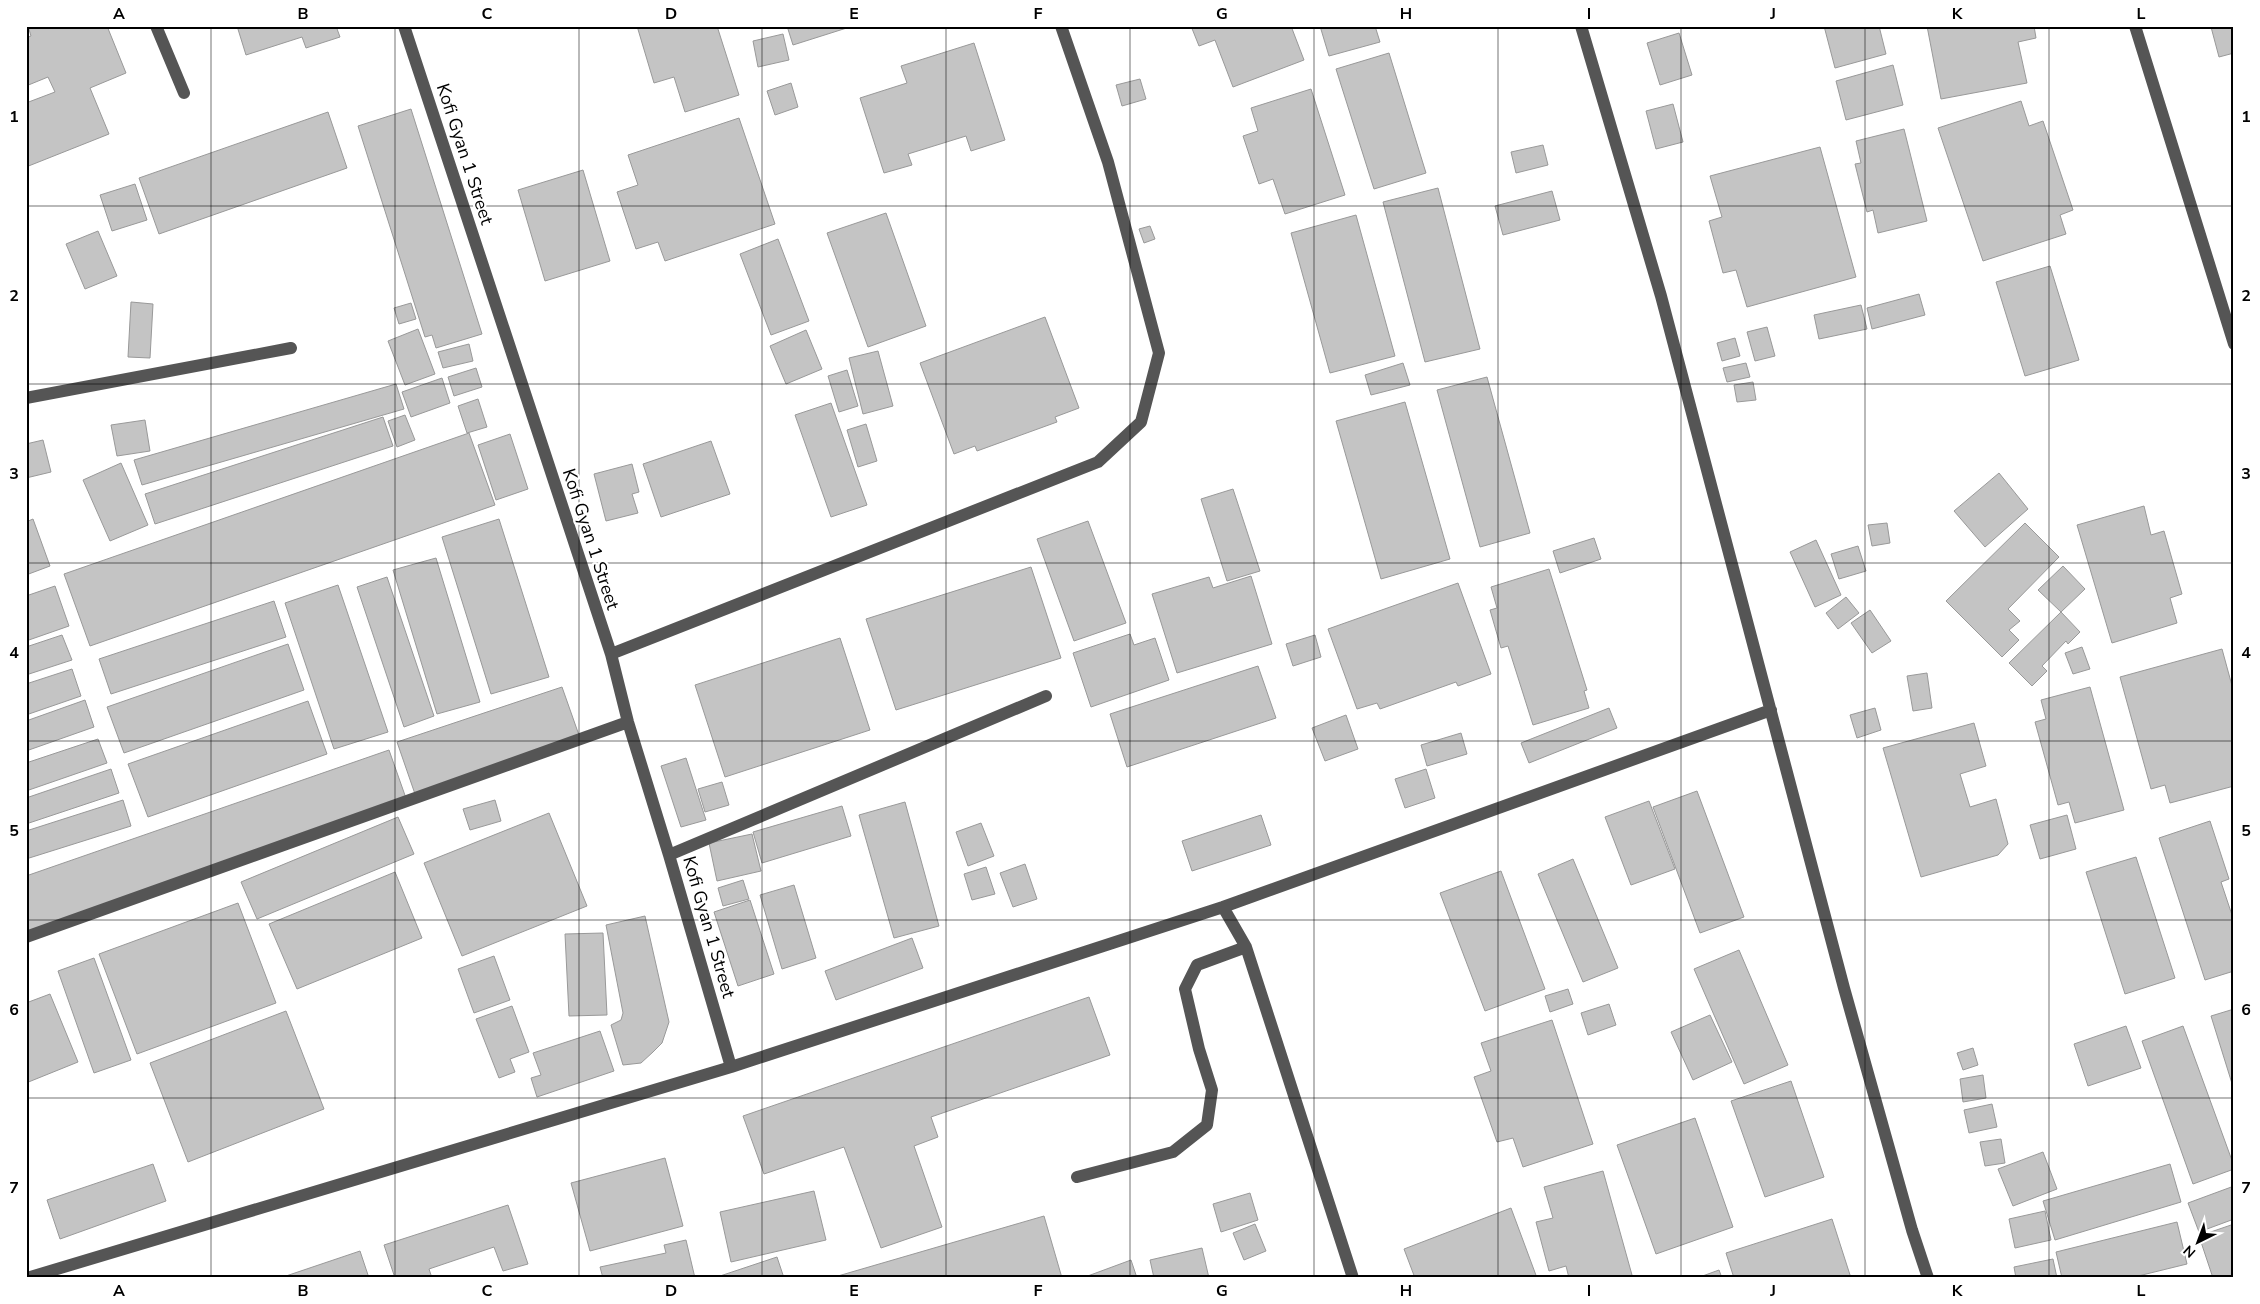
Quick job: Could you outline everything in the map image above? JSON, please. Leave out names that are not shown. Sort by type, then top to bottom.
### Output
[{"type":"street","points":[[156,26],[184,93]]},
{"type":"street","name":"Kofi Gyan 1 Street","points":[[404,26],[611,654],[628,722],[731,1068]]},
{"type":"street","points":[[611,654],[1098,462],[1141,422],[1159,353],[1108,162],[1061,26]]},
{"type":"street","points":[[1581,26],[1662,296],[1844,988],[1912,1230],[1928,1278]]},
{"type":"street","points":[[2134,26],[2234,344]]},
{"type":"street","points":[[26,398],[291,348]]},
{"type":"street","points":[[669,855],[1046,696]]},
{"type":"street","points":[[27,1278],[731,1068],[1223,907],[1771,710]]},
{"type":"street","points":[[26,937],[628,722]]},
{"type":"street","points":[[1223,907],[1246,947],[1348,1276]]},
{"type":"street","points":[[1077,1177],[1173,1152],[1207,1125],[1212,1090],[1199,1049],[1185,989],[1196,966],[1246,947]]},
{"type":"building","points":[[28,26],[107,26],[126,73],[90,88],[109,134],[26,167],[26,103],[55,92],[48,77],[26,86],[26,38],[31,36]]},
{"type":"building","points":[[237,26],[336,26],[340,37],[306,48],[302,37],[246,55]]},
{"type":"building","points":[[637,26],[717,26],[739,95],[685,112],[674,77],[654,83]]},
{"type":"building","points":[[787,26],[853,26],[793,45]]},
{"type":"building","points":[[1191,26],[1291,26],[1304,60],[1233,87],[1215,40],[1199,46]]},
{"type":"building","points":[[1320,26],[1375,26],[1380,42],[1329,56]]},
{"type":"building","points":[[1824,26],[1879,26],[1886,54],[1835,68]]},
{"type":"building","points":[[1927,26],[2034,26],[2036,38],[2018,42],[2027,83],[1941,99]]},
{"type":"building","points":[[2234,26],[2234,53],[2219,57],[2211,27]]},
{"type":"building","points":[[1679,33],[1692,75],[1660,85],[1647,43]]},
{"type":"building","points":[[783,34],[789,60],[758,67],[753,41]]},
{"type":"building","points":[[974,43],[1005,140],[971,151],[966,136],[908,154],[912,165],[884,173],[860,98],[907,83],[901,66]]},
{"type":"building","points":[[1389,53],[1426,173],[1374,189],[1336,69]]},
{"type":"building","points":[[1893,65],[1903,105],[1846,120],[1836,81]]},
{"type":"building","points":[[1140,79],[1146,99],[1122,106],[1116,85]]},
{"type":"building","points":[[791,83],[798,107],[775,115],[767,91]]},
{"type":"building","points":[[1311,89],[1345,195],[1285,214],[1273,179],[1259,184],[1243,136],[1258,131],[1251,108]]},
{"type":"building","points":[[2021,101],[2029,126],[2043,121],[2073,210],[2060,215],[2066,234],[1983,261],[1938,128]]},
{"type":"building","points":[[1673,104],[1683,142],[1656,149],[1646,111]]},
{"type":"building","points":[[411,109],[482,334],[436,348],[432,335],[425,337],[358,126]]},
{"type":"building","points":[[328,112],[347,168],[159,234],[139,178]]},
{"type":"building","points":[[739,118],[775,224],[665,261],[658,242],[636,249],[617,192],[638,185],[628,155]]},
{"type":"building","points":[[1904,129],[1927,221],[1878,233],[1873,210],[1867,212],[1855,164],[1861,163],[1856,141]]},
{"type":"building","points":[[1543,145],[1548,165],[1516,173],[1511,152]]},
{"type":"building","points":[[1820,147],[1856,277],[1747,307],[1736,270],[1723,273],[1709,221],[1722,217],[1710,176]]},
{"type":"building","points":[[583,170],[610,261],[545,281],[518,190]]},
{"type":"building","points":[[135,184],[147,220],[112,231],[100,195]]},
{"type":"building","points":[[1438,188],[1480,349],[1425,362],[1383,202]]},
{"type":"building","points":[[1552,191],[1560,220],[1503,235],[1495,206]]},
{"type":"building","points":[[886,213],[926,326],[868,347],[827,233]]},
{"type":"building","points":[[1356,215],[1395,356],[1330,373],[1291,233]]},
{"type":"building","points":[[1150,226],[1155,239],[1144,243],[1139,229]]},
{"type":"building","points":[[98,231],[117,276],[85,289],[66,244]]},
{"type":"building","points":[[778,239],[809,321],[771,335],[740,254]]},
{"type":"building","points":[[2050,266],[2079,360],[2025,376],[1996,282]]},
{"type":"building","points":[[1919,294],[1925,315],[1872,329],[1867,308]]},
{"type":"building","points":[[131,302],[153,304],[150,358],[128,357]]},
{"type":"building","points":[[411,303],[416,319],[399,324],[394,308]]},
{"type":"building","points":[[1861,305],[1867,329],[1819,339],[1814,315]]},
{"type":"building","points":[[1045,317],[1079,408],[1055,417],[1057,422],[977,451],[975,446],[954,454],[920,363]]},
{"type":"building","points":[[1767,327],[1775,356],[1755,361],[1747,332]]},
{"type":"building","points":[[418,329],[435,374],[405,385],[388,341]]},
{"type":"building","points":[[806,330],[822,369],[786,384],[770,346]]},
{"type":"building","points":[[1735,338],[1740,356],[1722,361],[1717,343]]},
{"type":"building","points":[[469,344],[473,361],[443,368],[438,352]]},
{"type":"building","points":[[878,351],[893,406],[863,414],[849,358]]},
{"type":"building","points":[[1403,363],[1410,385],[1371,395],[1365,375]]},
{"type":"building","points":[[1746,363],[1750,377],[1727,382],[1723,368]]},
{"type":"building","points":[[476,368],[482,387],[454,396],[448,377]]},
{"type":"building","points":[[847,370],[858,406],[839,412],[828,376]]},
{"type":"building","points":[[1487,377],[1530,533],[1480,547],[1437,390]]},
{"type":"building","points":[[442,378],[450,403],[411,417],[402,392]]},
{"type":"building","points":[[1753,382],[1756,400],[1737,402],[1734,385]]},
{"type":"building","points":[[396,384],[404,409],[142,485],[134,460]]},
{"type":"building","points":[[478,399],[487,427],[467,433],[458,406]]},
{"type":"building","points":[[1405,402],[1450,559],[1381,579],[1336,421]]},
{"type":"building","points":[[831,403],[867,505],[831,517],[795,415]]},
{"type":"building","points":[[405,415],[415,440],[397,447],[388,421]]},
{"type":"building","points":[[383,417],[393,446],[155,524],[145,494]]},
{"type":"building","points":[[145,420],[150,451],[117,456],[111,425]]},
{"type":"building","points":[[866,424],[877,461],[858,467],[847,430]]},
{"type":"building","points":[[469,433],[495,505],[90,646],[64,574]]},
{"type":"building","points":[[510,434],[528,489],[496,500],[478,445]]},
{"type":"building","points":[[43,440],[51,472],[26,478],[26,444]]},
{"type":"building","points":[[711,441],[730,494],[661,517],[643,464]]},
{"type":"building","points":[[121,463],[148,525],[110,541],[83,480]]},
{"type":"building","points":[[632,464],[639,492],[632,494],[638,513],[606,521],[594,474]]},
{"type":"building","points":[[1999,473],[2028,509],[1985,547],[1954,511]]},
{"type":"building","points":[[1233,489],[1260,571],[1227,581],[1201,499]]},
{"type":"building","points":[[2144,506],[2151,535],[2164,531],[2182,594],[2170,598],[2177,623],[2112,643],[2077,525]]},
{"type":"building","points":[[33,519],[50,566],[26,575],[26,522]]},
{"type":"building","points":[[499,519],[549,677],[491,694],[442,537]]},
{"type":"building","points":[[1088,521],[1126,623],[1074,641],[1037,539]]},
{"type":"building","points":[[1887,523],[1890,543],[1872,546],[1868,525]]},
{"type":"building","points":[[2025,523],[2059,557],[2008,609],[2020,621],[2009,630],[2019,640],[2002,657],[1946,601]]},
{"type":"building","points":[[1594,538],[1601,559],[1560,573],[1553,551]]},
{"type":"building","points":[[1816,540],[1841,595],[1815,607],[1790,552]]},
{"type":"building","points":[[1858,546],[1866,571],[1839,579],[1831,554]]},
{"type":"building","points":[[436,558],[480,702],[437,714],[393,570]]},
{"type":"building","points":[[2063,566],[2085,589],[2061,612],[2038,590]]},
{"type":"building","points":[[1031,567],[1061,658],[896,710],[866,619]]},
{"type":"building","points":[[1549,569],[1587,690],[1584,691],[1589,708],[1533,725],[1508,646],[1501,648],[1490,610],[1497,608],[1491,587]]},
{"type":"building","points":[[1251,576],[1272,644],[1177,673],[1152,594],[1209,577],[1213,588]]},
{"type":"building","points":[[387,577],[434,716],[404,727],[357,587]]},
{"type":"building","points":[[1458,583],[1491,674],[1458,686],[1456,682],[1380,709],[1377,703],[1357,709],[1328,629]]},
{"type":"building","points":[[338,585],[388,732],[334,749],[285,603]]},
{"type":"building","points":[[55,586],[69,626],[26,641],[26,596]]},
{"type":"building","points":[[1846,597],[1859,613],[1838,629],[1826,613]]},
{"type":"building","points":[[274,601],[286,637],[111,694],[99,659]]},
{"type":"building","points":[[1870,610],[1891,641],[1872,653],[1851,623]]},
{"type":"building","points":[[2061,612],[2080,632],[2068,644],[2066,641],[2042,666],[2047,671],[2032,686],[2009,663]]},
{"type":"building","points":[[1130,634],[1134,645],[1155,638],[1169,680],[1091,707],[1073,653]]},
{"type":"building","points":[[62,635],[72,660],[26,675],[26,647]]},
{"type":"building","points":[[1315,635],[1321,657],[1293,666],[1286,644]]},
{"type":"building","points":[[840,638],[870,730],[725,777],[695,685]]},
{"type":"building","points":[[288,644],[304,690],[124,753],[107,707]]},
{"type":"building","points":[[2082,647],[2090,669],[2073,674],[2065,653]]},
{"type":"building","points":[[2222,649],[2234,693],[2234,786],[2170,803],[2165,785],[2151,789],[2120,677]]},
{"type":"building","points":[[1258,666],[1276,718],[1127,767],[1110,714]]},
{"type":"building","points":[[72,669],[81,696],[26,715],[26,684]]},
{"type":"building","points":[[1927,673],[1932,708],[1913,711],[1907,676]]},
{"type":"building","points":[[562,687],[580,738],[415,794],[397,742]]},
{"type":"building","points":[[2090,687],[2124,810],[2075,823],[2069,802],[2058,805],[2035,722],[2046,719],[2041,700]]},
{"type":"building","points":[[85,700],[94,727],[26,751],[26,721]]},
{"type":"building","points":[[308,701],[327,754],[148,817],[128,764]]},
{"type":"building","points":[[1609,708],[1617,728],[1529,763],[1521,743]]},
{"type":"building","points":[[1875,708],[1881,730],[1857,738],[1850,715]]},
{"type":"building","points":[[1346,715],[1358,749],[1325,761],[1312,728]]},
{"type":"building","points":[[1974,723],[1986,766],[1960,774],[1970,807],[1996,799],[2008,844],[1998,855],[1921,877],[1883,748]]},
{"type":"building","points":[[1461,733],[1467,754],[1427,766],[1421,745]]},
{"type":"building","points":[[98,739],[107,763],[26,791],[26,763]]},
{"type":"building","points":[[389,750],[407,801],[26,933],[26,876]]},
{"type":"building","points":[[686,758],[706,820],[681,827],[661,766]]},
{"type":"building","points":[[111,769],[119,793],[26,824],[26,798]]},
{"type":"building","points":[[1426,769],[1435,798],[1405,808],[1395,779]]},
{"type":"building","points":[[722,782],[729,805],[705,812],[698,789]]},
{"type":"building","points":[[1697,791],[1744,917],[1700,933],[1653,807]]},
{"type":"building","points":[[123,800],[131,826],[26,859],[26,831]]},
{"type":"building","points":[[495,800],[501,821],[470,830],[463,809]]},
{"type":"building","points":[[1649,801],[1675,869],[1631,885],[1605,817]]},
{"type":"building","points":[[905,802],[939,926],[894,938],[859,815]]},
{"type":"building","points":[[842,806],[851,836],[762,863],[753,832]]},
{"type":"building","points":[[549,813],[587,906],[462,956],[424,863]]},
{"type":"building","points":[[1261,815],[1271,845],[1192,871],[1182,841]]},
{"type":"building","points":[[2067,815],[2076,849],[2040,859],[2030,825]]},
{"type":"building","points":[[398,817],[414,854],[257,919],[241,882]]},
{"type":"building","points":[[2210,821],[2229,879],[2221,882],[2234,921],[2234,971],[2205,980],[2159,838]]},
{"type":"building","points":[[981,823],[994,856],[968,866],[956,832]]},
{"type":"building","points":[[752,834],[761,871],[717,881],[709,843]]},
{"type":"building","points":[[2136,857],[2175,978],[2125,994],[2086,872]]},
{"type":"building","points":[[1573,859],[1618,968],[1583,982],[1538,874]]},
{"type":"building","points":[[1025,864],[1037,899],[1013,907],[1000,873]]},
{"type":"building","points":[[986,867],[995,894],[972,900],[964,874]]},
{"type":"building","points":[[1501,871],[1545,989],[1485,1011],[1440,893]]},
{"type":"building","points":[[395,872],[422,938],[297,989],[269,924]]},
{"type":"building","points":[[743,880],[749,899],[723,906],[718,888]]},
{"type":"building","points":[[794,885],[816,958],[782,969],[760,895]]},
{"type":"building","points":[[750,900],[774,974],[738,986],[714,912]]},
{"type":"building","points":[[238,903],[276,1003],[137,1054],[99,954]]},
{"type":"building","points":[[645,916],[669,1022],[662,1043],[653,1052],[641,1063],[623,1065],[611,1025],[621,1020],[623,1013],[606,925]]},
{"type":"building","points":[[603,933],[607,1015],[569,1016],[565,934]]},
{"type":"building","points":[[912,938],[923,968],[836,1000],[825,971]]},
{"type":"building","points":[[1739,950],[1788,1065],[1744,1084],[1694,969]]},
{"type":"building","points":[[494,956],[510,1000],[474,1013],[458,969]]},
{"type":"building","points":[[94,958],[131,1060],[94,1073],[58,971]]},
{"type":"building","points":[[1568,989],[1573,1004],[1550,1012],[1545,996]]},
{"type":"building","points":[[50,994],[78,1062],[26,1083],[26,1003]]},
{"type":"building","points":[[1089,997],[1110,1055],[931,1117],[938,1137],[914,1146],[942,1227],[881,1248],[844,1147],[764,1174],[743,1116]]},
{"type":"building","points":[[1609,1004],[1616,1025],[1588,1035],[1581,1013]]},
{"type":"building","points":[[512,1006],[529,1052],[510,1059],[515,1072],[499,1078],[476,1019]]},
{"type":"building","points":[[2234,1009],[2234,1090],[2211,1016]]},
{"type":"building","points":[[286,1011],[324,1109],[188,1162],[150,1063]]},
{"type":"building","points":[[1710,1015],[1732,1062],[1693,1080],[1671,1032]]},
{"type":"building","points":[[1552,1020],[1593,1144],[1523,1167],[1513,1138],[1497,1142],[1474,1077],[1491,1071],[1481,1043]]},
{"type":"building","points":[[2126,1026],[2141,1068],[2088,1086],[2074,1044]]},
{"type":"building","points":[[2183,1026],[2234,1166],[2234,1169],[2193,1184],[2142,1041]]},
{"type":"building","points":[[600,1031],[614,1071],[537,1097],[531,1078],[541,1075],[533,1053]]},
{"type":"building","points":[[1973,1048],[1978,1065],[1963,1070],[1957,1053]]},
{"type":"building","points":[[1983,1075],[1986,1098],[1963,1102],[1960,1079]]},
{"type":"building","points":[[1791,1081],[1824,1177],[1765,1197],[1731,1101]]},
{"type":"building","points":[[1992,1104],[1997,1127],[1969,1133],[1964,1110]]},
{"type":"building","points":[[1695,1118],[1733,1227],[1656,1254],[1617,1145]]},
{"type":"building","points":[[2001,1139],[2005,1163],[1985,1166],[1980,1142]]},
{"type":"building","points":[[2043,1152],[2057,1189],[2013,1206],[1998,1169]]},
{"type":"building","points":[[665,1158],[683,1226],[590,1251],[571,1183]]},
{"type":"building","points":[[153,1164],[166,1201],[60,1239],[47,1200]]},
{"type":"building","points":[[2170,1164],[2181,1202],[2055,1240],[2043,1201]]},
{"type":"building","points":[[1603,1171],[1632,1275],[1622,1278],[1569,1278],[1566,1266],[1549,1271],[1536,1222],[1553,1218],[1544,1187]]},
{"type":"building","points":[[2234,1186],[2234,1219],[2199,1232],[2188,1203]]},
{"type":"building","points":[[814,1191],[826,1240],[731,1262],[720,1212]]},
{"type":"building","points":[[1250,1193],[1258,1220],[1221,1232],[1213,1204]]},
{"type":"building","points":[[508,1205],[528,1264],[503,1271],[494,1247],[429,1269],[432,1278],[395,1278],[384,1245]]},
{"type":"building","points":[[1511,1208],[1537,1278],[1415,1278],[1404,1249]]},
{"type":"building","points":[[2045,1211],[2051,1240],[2015,1248],[2009,1219]]},
{"type":"building","points":[[1044,1216],[1062,1278],[831,1278]]},
{"type":"building","points":[[1832,1219],[1851,1278],[1734,1278],[1726,1253]]},
{"type":"building","points":[[2177,1222],[2187,1264],[2130,1278],[2062,1278],[2056,1252]]},
{"type":"building","points":[[1255,1224],[1266,1251],[1244,1260],[1233,1233]]},
{"type":"building","points":[[2234,1224],[2234,1278],[2213,1278],[2199,1236]]},
{"type":"building","points":[[686,1240],[695,1278],[603,1278],[600,1267],[666,1253],[664,1245]]},
{"type":"building","points":[[1202,1248],[1209,1278],[1154,1278],[1150,1260]]},
{"type":"building","points":[[360,1251],[369,1278],[280,1278]]},
{"type":"building","points":[[777,1257],[784,1278],[714,1278]]},
{"type":"building","points":[[2053,1259],[2057,1278],[2016,1278],[2014,1267]]},
{"type":"building","points":[[1131,1260],[1137,1278],[1085,1278],[1085,1277]]},
{"type":"building","points":[[1719,1270],[1722,1278],[1697,1278]]}]
